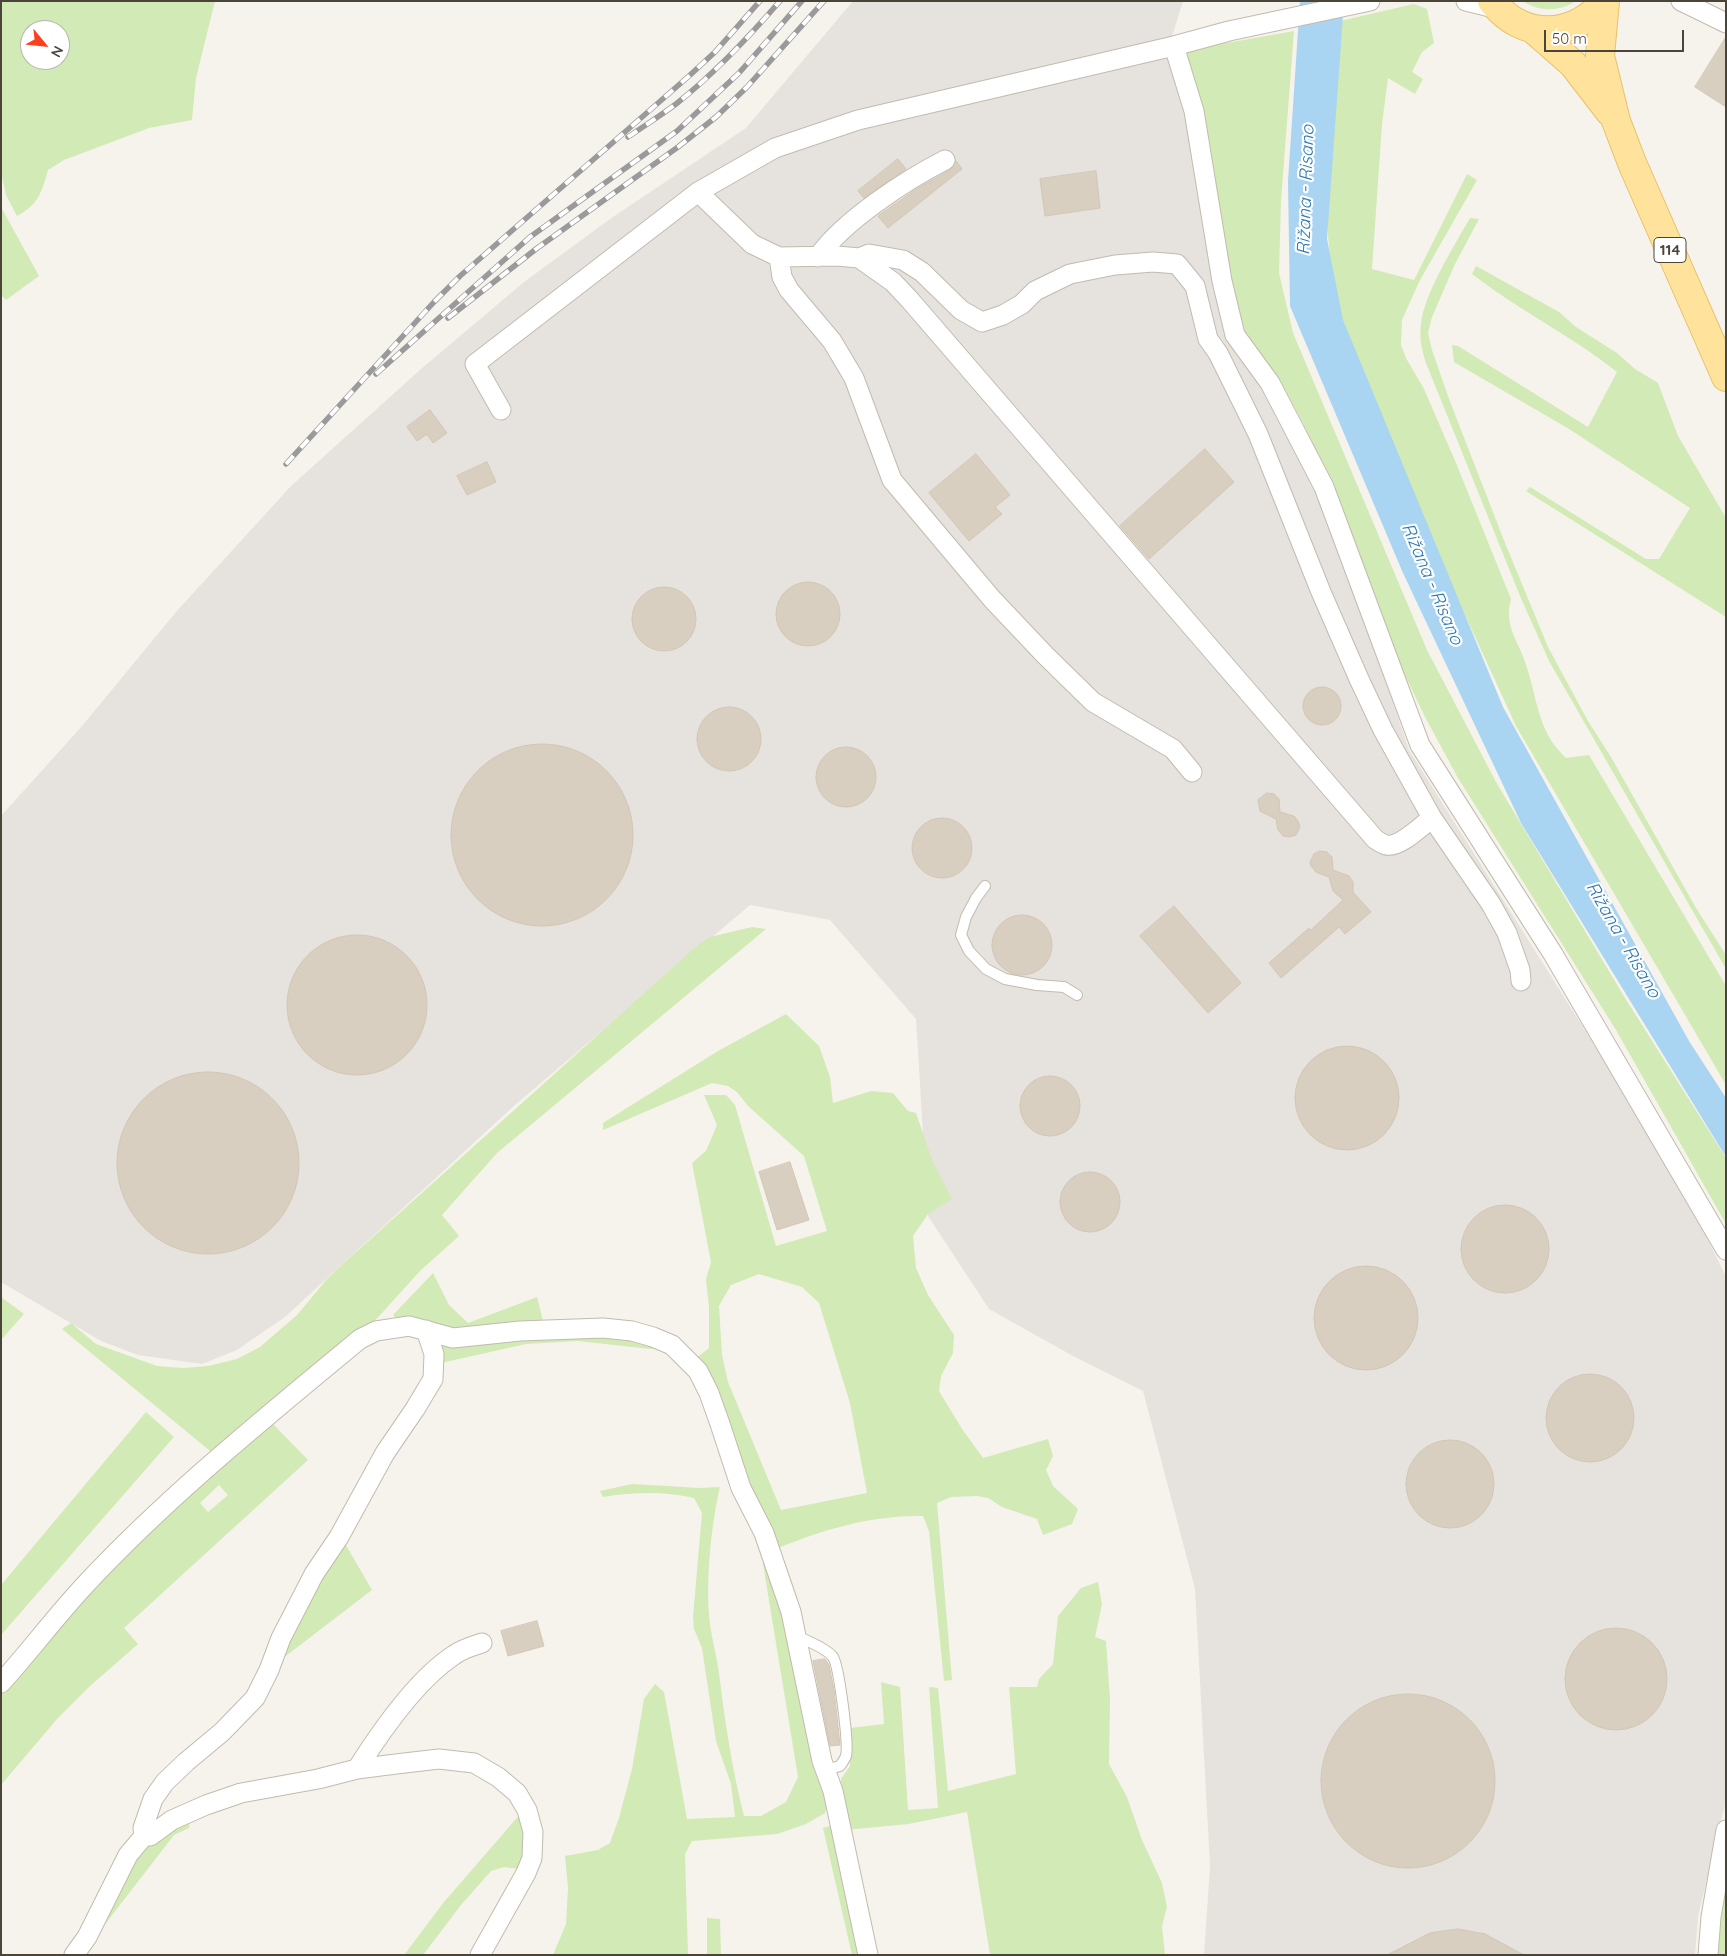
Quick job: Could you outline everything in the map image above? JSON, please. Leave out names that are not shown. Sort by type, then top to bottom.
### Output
[{"type":"main road","name":"114","points":[[1495,5],[1520,25],[1546,30],[1573,26],[1586,20],[1605,1]]},
{"type":"main road","name":"114","points":[[1605,1],[1600,56],[1616,121],[1726,377]]},
{"type":"main road","name":"114","points":[[1533,29],[1573,64],[1616,121]]},
{"type":"street","points":[[501,410],[475,364],[698,192],[775,148],[858,120],[1174,46],[1229,31],[1370,1]]},
{"type":"street","points":[[1466,1],[1495,5]]},
{"type":"street","points":[[1681,1],[1726,23]]},
{"type":"street","points":[[1174,46],[1194,111],[1222,281],[1235,335],[1270,383],[1324,487],[1420,745],[1553,954],[1726,1250]]},
{"type":"street","points":[[828,252],[844,229],[920,172],[944,160]]},
{"type":"street","points":[[698,192],[752,244],[779,257],[828,252],[859,258],[893,282],[1375,839],[1386,845],[1394,845],[1432,818]]},
{"type":"street","points":[[859,258],[869,254],[903,260],[922,272],[961,310],[982,322],[1003,315],[1022,304],[1035,291],[1070,274],[1115,265],[1153,262],[1177,264],[1195,286],[1208,339],[1218,353],[1258,434],[1321,592],[1359,680],[1432,818],[1495,911],[1515,952],[1521,981]]},
{"type":"street","points":[[779,257],[782,277],[789,290],[832,341],[854,378],[892,480],[992,598],[1045,655],[1093,702],[1173,749],[1192,772]]},
{"type":"street","points":[[1,1683],[84,1585],[186,1486],[360,1339],[376,1331],[409,1326],[453,1338],[520,1331],[603,1328],[653,1337],[672,1345],[698,1371],[709,1393],[741,1488],[764,1533],[779,1572],[791,1612],[811,1714],[825,1770],[833,1791],[868,1955]]},
{"type":"street","points":[[74,1955],[87,1937],[128,1855],[144,1836],[143,1828],[153,1799],[165,1782],[222,1732],[255,1698],[269,1670],[281,1638],[314,1574],[339,1537],[385,1453],[433,1379],[434,1354],[426,1330]]},
{"type":"street","points":[[357,1769],[389,1722],[438,1666],[456,1653],[482,1643]]},
{"type":"street","points":[[144,1836],[150,1836],[172,1820],[241,1793],[318,1779],[357,1769],[439,1759],[474,1763],[498,1777],[517,1793],[527,1810],[533,1832],[532,1858],[526,1874],[480,1955]]},
{"type":"street","points":[[1708,1955],[1711,1917],[1726,1830]]},
{"type":"lane","points":[[985,886],[966,917],[961,935],[969,951],[986,969],[1005,979],[1036,985],[1064,987],[1077,995]]},
{"type":"lane","points":[[796,1636],[812,1643],[833,1657],[838,1677],[846,1737],[846,1756],[840,1766],[825,1770]]},
{"type":"shaded area","points":[[853,1],[1183,1],[1170,43],[1230,335],[1320,488],[1409,750],[1679,1180],[1726,1277],[1726,1801],[1698,1916],[1695,1955],[1204,1955],[1210,1866],[1195,1589],[1143,1391],[1073,1356],[989,1309],[928,1216],[916,1019],[830,920],[750,905],[515,1105],[285,1317],[237,1350],[202,1364],[138,1355],[101,1341],[1,1282],[1,816],[82,726],[176,612],[291,486],[421,369],[524,282],[610,219],[746,128]]},
{"type":"green space","points":[[1,1],[215,1],[196,78],[192,120],[149,128],[64,160],[48,170],[38,197],[30,207],[17,216],[6,195],[1,172]]},
{"type":"green space","points":[[1523,1],[1576,1],[1556,9],[1542,9]]},
{"type":"green space","points":[[1414,4],[1427,9],[1434,43],[1422,52],[1412,72],[1423,79],[1415,94],[1388,78],[1382,124],[1372,269],[1414,280],[1467,174],[1477,180],[1419,282],[1402,320],[1401,345],[1406,358],[1424,389],[1511,599],[1509,618],[1513,635],[1524,659],[1544,727],[1557,748],[1566,758],[1589,755],[1726,986],[1726,1085],[1516,726],[1376,421],[1333,292],[1324,190],[1340,21]]},
{"type":"green space","points":[[1294,31],[1281,201],[1279,273],[1293,333],[1427,650],[1496,782],[1625,998],[1726,1158],[1726,1224],[1616,1030],[1458,778],[1424,715],[1385,633],[1328,479],[1303,423],[1277,375],[1241,333],[1218,217],[1210,143],[1204,113],[1183,55],[1198,48]]},
{"type":"green space","points":[[1,207],[39,276],[6,300],[1,295]]},
{"type":"green space","points":[[1470,218],[1479,219],[1455,264],[1432,317],[1428,333],[1432,350],[1503,538],[1548,647],[1588,721],[1611,757],[1696,908],[1726,955],[1726,969],[1549,661],[1520,596],[1426,363],[1420,334],[1423,312],[1441,270]]},
{"type":"green space","points":[[1476,266],[1559,312],[1576,327],[1617,353],[1635,369],[1658,383],[1678,436],[1726,518],[1726,617],[1526,491],[1530,487],[1646,559],[1659,559],[1690,508],[1569,429],[1454,362],[1452,345],[1458,346],[1588,427],[1617,372],[1472,274]]},
{"type":"green space","points":[[752,927],[766,929],[497,1153],[442,1215],[459,1236],[420,1271],[371,1325],[215,1455],[62,1329],[71,1323],[96,1344],[157,1366],[183,1368],[208,1366],[237,1359],[260,1347],[297,1315],[327,1279],[345,1262],[698,945],[710,937]]},
{"type":"green space","points":[[786,1014],[819,1046],[830,1077],[833,1103],[871,1091],[893,1093],[908,1111],[916,1113],[932,1160],[952,1199],[928,1214],[913,1236],[916,1268],[928,1295],[954,1335],[953,1353],[941,1376],[939,1391],[962,1429],[983,1458],[1048,1439],[1053,1456],[1046,1470],[1053,1486],[1078,1509],[1072,1524],[1043,1535],[1037,1519],[1002,1507],[988,1498],[977,1496],[951,1497],[937,1503],[952,1680],[944,1681],[929,1531],[923,1516],[904,1516],[867,1521],[831,1529],[778,1548],[695,1359],[709,1348],[709,1307],[706,1279],[711,1262],[692,1163],[706,1151],[717,1125],[704,1095],[726,1095],[735,1105],[776,1246],[827,1231],[804,1156],[748,1106],[737,1092],[728,1086],[712,1083],[603,1130],[603,1123],[718,1051]],"holes":[[[759,1274],[802,1287],[819,1303],[850,1403],[867,1493],[781,1510],[728,1382],[722,1355],[719,1306],[731,1285]]]},
{"type":"green space","points":[[433,1273],[449,1305],[468,1323],[537,1297],[543,1321],[462,1332],[396,1319],[393,1315]]},
{"type":"green space","points":[[1,1297],[24,1314],[1,1340]]},
{"type":"green space","points":[[618,1334],[661,1346],[650,1349],[578,1341],[526,1344],[441,1363],[435,1341]]},
{"type":"green space","points":[[146,1412],[174,1437],[1,1635],[1,1585]]},
{"type":"green space","points":[[271,1422],[308,1460],[124,1628],[138,1644],[89,1687],[57,1719],[1,1785],[1,1692],[105,1574],[192,1488]],"holes":[[[219,1485],[228,1495],[208,1512],[200,1503]]]},
{"type":"green space","points":[[632,1484],[700,1488],[720,1487],[710,1555],[709,1608],[729,1745],[744,1816],[761,1816],[786,1802],[798,1777],[763,1564],[766,1552],[780,1589],[829,1801],[825,1813],[806,1824],[777,1834],[692,1841],[685,1854],[688,1955],[553,1955],[566,1924],[568,1888],[565,1856],[598,1850],[610,1843],[619,1818],[632,1769],[644,1699],[655,1684],[664,1692],[687,1819],[735,1817],[731,1784],[716,1741],[702,1648],[694,1629],[693,1617],[702,1513],[694,1498],[672,1494],[649,1493],[603,1497],[600,1491]]},
{"type":"green space","points":[[343,1540],[372,1590],[278,1662],[294,1625]]},
{"type":"green space","points":[[1098,1582],[1102,1604],[1095,1637],[1106,1641],[1110,1699],[1109,1764],[1127,1797],[1142,1840],[1162,1883],[1167,1907],[1162,1926],[1165,1955],[990,1955],[967,1812],[909,1824],[845,1830],[841,1779],[850,1766],[850,1728],[884,1724],[881,1682],[900,1687],[908,1810],[938,1808],[929,1687],[938,1688],[948,1791],[1016,1774],[1009,1687],[1037,1687],[1039,1679],[1053,1664],[1058,1616],[1081,1588]]},
{"type":"green space","points":[[522,1812],[529,1839],[519,1869],[504,1867],[491,1871],[461,1905],[423,1955],[404,1955],[444,1902]]},
{"type":"green space","points":[[190,1820],[189,1828],[174,1835],[106,1923],[99,1922],[139,1850]]},
{"type":"green space","points":[[833,1825],[863,1955],[852,1955],[823,1828]]},
{"type":"green space","points":[[1726,1866],[1726,1955],[1714,1955]]},
{"type":"green space","points":[[707,1918],[720,1919],[721,1955],[707,1955]]},
{"type":"water","name":"Rižana - Risano","points":[[1300,1],[1344,1],[1327,239],[1343,320],[1503,707],[1689,1041],[1726,1098],[1726,1157],[1521,823],[1403,573],[1290,306],[1288,181]]},
{"type":"building","points":[[1726,37],[1726,107],[1695,87]]},
{"type":"building","points":[[898,159],[906,169],[864,198],[858,191]]},
{"type":"building","points":[[956,161],[962,169],[888,228],[878,216],[918,188],[950,170]]},
{"type":"building","points":[[1096,171],[1100,208],[1045,216],[1040,179]]},
{"type":"building","points":[[430,410],[447,433],[433,443],[427,434],[417,441],[407,427]]},
{"type":"building","points":[[1205,449],[1234,482],[1149,559],[1120,526]]},
{"type":"building","points":[[976,454],[1010,495],[995,507],[1002,514],[969,541],[929,493]]},
{"type":"building","points":[[487,462],[496,482],[467,495],[457,476]]},
{"type":"building","points":[[802,582],[814,582],[831,591],[838,602],[840,614],[838,626],[831,637],[814,646],[802,646],[790,641],[781,632],[776,620],[776,608],[781,596],[790,587]]},
{"type":"building","points":[[658,587],[670,587],[687,596],[694,607],[696,619],[694,631],[687,642],[670,651],[658,651],[646,646],[637,637],[632,625],[632,613],[637,601],[646,592]]},
{"type":"building","points":[[1322,687],[1336,692],[1341,706],[1336,720],[1322,725],[1308,720],[1303,706],[1308,692]]},
{"type":"building","points":[[723,707],[735,707],[752,716],[759,727],[761,739],[759,751],[752,762],[735,771],[723,771],[711,766],[702,757],[697,745],[697,733],[702,721],[711,712]]},
{"type":"building","points":[[542,744],[560,746],[577,751],[593,759],[612,777],[626,800],[631,817],[633,835],[631,853],[626,870],[618,886],[600,905],[577,919],[560,924],[542,926],[524,924],[507,919],[491,911],[472,893],[458,870],[453,853],[451,835],[453,817],[458,800],[466,784],[484,765],[507,751],[524,746]]},
{"type":"building","points":[[846,747],[862,752],[867,756],[871,761],[876,777],[871,793],[867,798],[862,802],[846,807],[830,802],[825,798],[821,793],[816,777],[821,761],[825,756],[830,752]]},
{"type":"building","points":[[1267,793],[1274,794],[1279,799],[1280,812],[1294,816],[1298,821],[1300,827],[1296,835],[1290,837],[1283,836],[1278,830],[1276,819],[1260,811],[1258,800]]},
{"type":"building","points":[[942,818],[958,823],[963,827],[967,832],[972,848],[967,864],[963,869],[958,873],[942,878],[926,873],[921,869],[917,864],[912,848],[917,832],[921,827],[926,823]]},
{"type":"building","points":[[1320,851],[1327,852],[1332,857],[1333,870],[1349,876],[1353,882],[1353,892],[1371,912],[1345,934],[1339,927],[1281,978],[1269,963],[1309,928],[1311,930],[1343,900],[1333,891],[1329,877],[1316,872],[1311,866],[1310,862],[1314,854]]},
{"type":"building","points":[[1174,906],[1241,983],[1208,1013],[1140,936]]},
{"type":"building","points":[[1022,915],[1038,920],[1043,924],[1047,929],[1052,945],[1047,961],[1043,966],[1038,970],[1022,975],[1006,970],[1001,966],[997,961],[992,945],[997,929],[1001,924],[1006,920]]},
{"type":"building","points":[[357,935],[371,936],[384,940],[406,956],[422,978],[426,991],[426,1019],[422,1032],[406,1054],[384,1070],[371,1074],[357,1075],[343,1074],[330,1070],[308,1054],[292,1032],[288,1019],[287,1005],[288,991],[292,978],[308,956],[330,940],[343,936]]},
{"type":"building","points":[[1347,1046],[1367,1050],[1384,1061],[1395,1078],[1399,1098],[1395,1118],[1384,1135],[1367,1146],[1347,1150],[1327,1146],[1310,1135],[1299,1118],[1295,1098],[1299,1078],[1310,1061],[1327,1050]]},
{"type":"building","points":[[208,1072],[226,1074],[243,1079],[259,1087],[278,1105],[292,1128],[297,1145],[299,1163],[297,1181],[292,1198],[284,1214],[266,1233],[243,1247],[226,1252],[208,1254],[190,1252],[173,1247],[157,1239],[138,1221],[124,1198],[119,1181],[117,1163],[119,1145],[124,1128],[132,1112],[150,1093],[173,1079],[190,1074]]},
{"type":"building","points":[[1050,1076],[1066,1081],[1071,1085],[1075,1090],[1080,1106],[1075,1122],[1071,1127],[1066,1131],[1050,1136],[1034,1131],[1029,1127],[1025,1122],[1020,1106],[1025,1090],[1029,1085],[1034,1081]]},
{"type":"building","points":[[790,1162],[809,1220],[777,1230],[759,1172]]},
{"type":"building","points":[[1090,1172],[1106,1177],[1111,1181],[1115,1186],[1120,1202],[1115,1218],[1111,1223],[1106,1227],[1090,1232],[1074,1227],[1069,1223],[1065,1218],[1060,1202],[1065,1186],[1069,1181],[1074,1177]]},
{"type":"building","points":[[1505,1205],[1522,1209],[1536,1218],[1545,1232],[1549,1249],[1545,1266],[1536,1280],[1522,1289],[1505,1293],[1488,1289],[1474,1280],[1465,1266],[1461,1249],[1465,1232],[1474,1218],[1488,1209]]},
{"type":"building","points":[[1366,1266],[1386,1270],[1403,1281],[1414,1298],[1418,1318],[1414,1338],[1403,1355],[1386,1366],[1366,1370],[1346,1366],[1329,1355],[1318,1338],[1314,1318],[1318,1298],[1329,1281],[1346,1270]]},
{"type":"building","points":[[1590,1374],[1607,1378],[1621,1387],[1630,1401],[1634,1418],[1630,1435],[1621,1449],[1607,1458],[1590,1462],[1573,1458],[1559,1449],[1550,1435],[1546,1418],[1550,1401],[1559,1387],[1573,1378]]},
{"type":"building","points":[[1450,1440],[1467,1444],[1481,1453],[1490,1467],[1494,1484],[1490,1501],[1481,1515],[1467,1524],[1450,1528],[1433,1524],[1419,1515],[1410,1501],[1406,1484],[1410,1467],[1419,1453],[1433,1444]]},
{"type":"building","points":[[537,1621],[544,1646],[508,1656],[501,1631]]},
{"type":"building","points":[[1616,1628],[1635,1632],[1652,1643],[1663,1660],[1667,1679],[1663,1698],[1652,1715],[1635,1726],[1616,1730],[1597,1726],[1580,1715],[1569,1698],[1565,1679],[1569,1660],[1580,1643],[1597,1632]]},
{"type":"building","points":[[825,1659],[829,1665],[834,1690],[840,1745],[830,1746],[813,1661]]},
{"type":"building","points":[[1399,1694],[1417,1694],[1449,1704],[1470,1719],[1485,1740],[1495,1772],[1495,1790],[1485,1822],[1470,1843],[1449,1858],[1433,1864],[1417,1868],[1399,1868],[1367,1858],[1346,1843],[1331,1822],[1325,1806],[1321,1790],[1321,1772],[1331,1740],[1346,1719],[1367,1704],[1383,1698]]},
{"type":"building","points":[[1458,1929],[1485,1934],[1524,1955],[1387,1955],[1430,1933]]},
{"type":"railway","points":[[286,464],[460,276],[689,76],[715,52],[760,1]]},
{"type":"railway","points":[[628,137],[676,104],[704,80],[743,42],[780,1]]},
{"type":"railway","points":[[376,374],[530,237],[677,131],[739,73],[802,1]]},
{"type":"railway","points":[[448,318],[536,249],[678,147],[716,117],[747,87],[824,1]]}]
